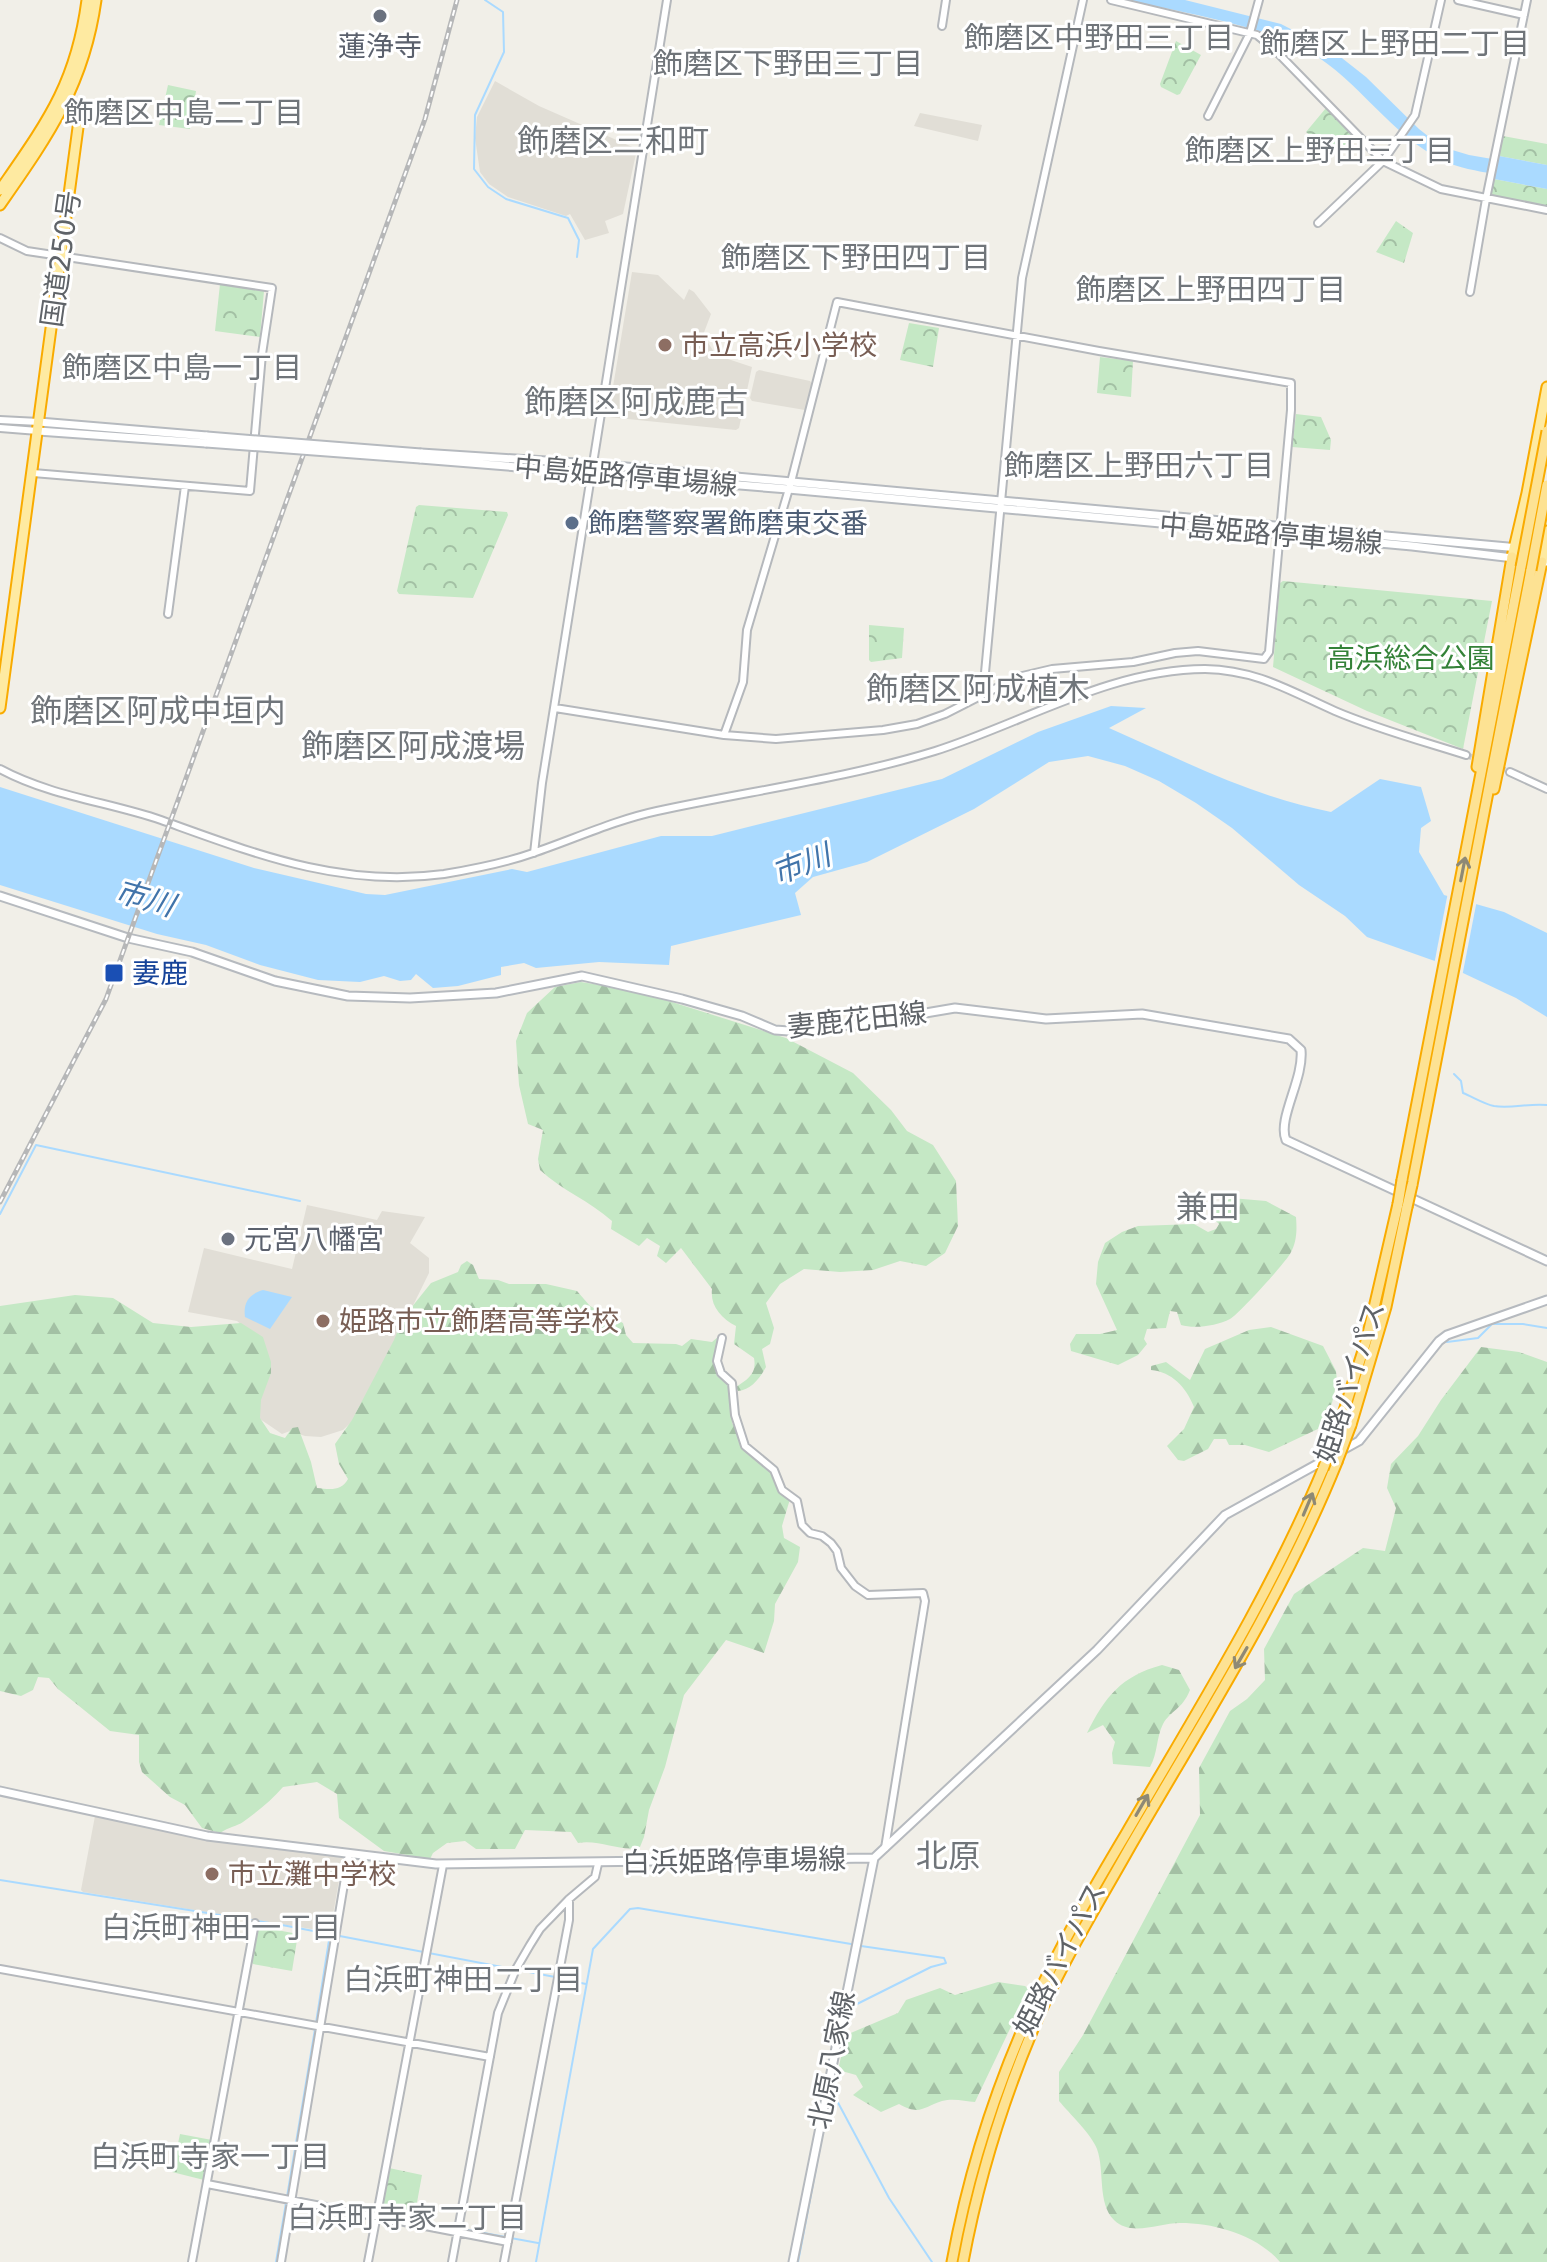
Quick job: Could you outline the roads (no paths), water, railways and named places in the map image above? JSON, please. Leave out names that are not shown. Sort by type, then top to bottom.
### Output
[{"type":"highway","name":"国道250号","points":[[0,205],[62,112],[81,41],[87,0]]},
{"type":"highway","name":"国道250号","points":[[0,190],[64,99],[92,27],[96,0]]},
{"type":"highway","name":"国道250号","points":[[0,708],[79,120],[77,108],[64,99]]},
{"type":"highway","points":[[1485,782],[1489,694],[1547,387]]},
{"type":"highway","points":[[1485,782],[1526,569],[1547,431]]},
{"type":"highway","points":[[1526,569],[1547,485]]},
{"type":"highway","points":[[1485,782],[1545,557],[1547,531]]},
{"type":"highway","points":[[1477,726],[1489,694]]},
{"type":"highway","name":"姫路バイパス","points":[[1448,975],[1472,820],[1485,782]]},
{"type":"highway","name":"姫路バイパス","points":[[963,2262],[975,2204],[999,2121],[1041,2012],[1083,1929],[1264,1616],[1315,1517],[1351,1425],[1385,1289],[1444,993],[1473,870],[1485,782]]},
{"type":"highway","name":"姫路バイパス","points":[[952,2262],[965,2201],[985,2132],[1009,2061],[1032,2007],[1074,1924],[1290,1545],[1337,1433],[1380,1307]]},
{"type":"main road","name":"中島姫路停車場線","points":[[39,426],[421,456],[593,464],[1545,557]]},
{"type":"main road","name":"中島姫路停車場線","points":[[421,456],[592,474],[790,485]]},
{"type":"main road","name":"妻鹿花田線","points":[[0,896],[128,938],[192,952],[275,981],[348,996],[410,998],[496,993],[582,976],[682,999],[742,1016],[775,1030],[867,1023],[955,1008],[1046,1019],[1142,1014],[1289,1039],[1301,1050],[1302,1059],[1297,1087],[1282,1128],[1286,1140],[1547,1261]]},
{"type":"main road","name":"白浜姫路停車場線","points":[[0,1791],[207,1836],[443,1865],[874,1858],[1097,1650],[1225,1515],[1359,1441],[1447,1335],[1547,1300]]},
{"type":"main road","name":"北原八家線","points":[[793,2262],[874,1858]]},
{"type":"street","points":[[534,853],[533,843],[667,0]]},
{"type":"street","points":[[942,26],[946,0]]},
{"type":"street","points":[[983,694],[1022,278],[1083,0]]},
{"type":"street","points":[[1111,0],[1250,33],[1263,39],[1383,161],[1441,189],[1547,210]]},
{"type":"street","points":[[1208,116],[1250,33],[1259,0]]},
{"type":"street","points":[[1318,223],[1383,161],[1413,119],[1441,0]]},
{"type":"street","points":[[1458,0],[1524,15]]},
{"type":"street","points":[[1470,292],[1527,0]]},
{"type":"street","points":[[0,238],[27,251],[272,288],[261,367],[250,491],[33,473]]},
{"type":"street","points":[[555,708],[724,735],[776,739],[901,727],[932,720],[1018,677],[1052,669],[1133,662],[1198,651],[1264,659],[1269,652],[1291,383],[837,302],[790,485],[747,630],[743,682],[724,735]]},
{"type":"street","points":[[0,420],[39,426]]},
{"type":"street","points":[[0,428],[39,426]]},
{"type":"street","points":[[168,614],[185,486]]},
{"type":"street","points":[[0,769],[257,855],[355,877],[386,879],[447,873],[534,853],[654,811],[897,762],[969,739],[1076,697],[1143,677],[1179,671],[1237,671],[1270,680],[1337,712],[1466,755]]},
{"type":"street","points":[[1510,772],[1547,789]]},
{"type":"street","points":[[722,1338],[717,1361],[721,1373],[732,1383],[735,1415],[745,1446],[774,1470],[782,1490],[797,1501],[802,1525],[810,1533],[822,1536],[831,1543],[837,1551],[841,1568],[855,1586],[868,1595],[923,1593],[925,1601],[912,1689],[885,1848]]},
{"type":"street","points":[[281,2262],[287,2200],[349,1854]]},
{"type":"street","points":[[452,2262],[498,2013],[516,1969],[540,1929],[595,1877],[598,1864]]},
{"type":"street","points":[[368,2262],[443,1865]]},
{"type":"street","points":[[504,2262],[569,1920],[569,1899]]},
{"type":"street","points":[[192,2262],[255,1923]]},
{"type":"street","points":[[0,1969],[490,2057]]},
{"type":"street","points":[[207,2184],[508,2242]]},
{"type":"water","points":[[1128,0],[1185,0],[1281,24],[1333,51],[1366,77],[1419,129],[1449,149],[1498,160],[1499,156],[1547,165],[1547,189],[1494,179],[1494,174],[1442,160],[1407,137],[1328,64],[1291,43],[1246,27]]},
{"type":"water","name":"市川","points":[[1111,706],[1146,708],[1109,728],[1218,776],[1302,805],[1331,812],[1380,779],[1421,787],[1431,821],[1421,828],[1419,852],[1444,895],[1504,912],[1547,933],[1547,1017],[1516,998],[1446,965],[1367,937],[1345,916],[1299,885],[1232,828],[1196,803],[1159,781],[1125,766],[1088,756],[1049,762],[974,809],[867,862],[813,877],[795,893],[801,915],[671,946],[669,965],[599,962],[536,968],[524,963],[501,967],[501,975],[458,986],[433,988],[416,974],[411,980],[400,981],[384,976],[360,982],[318,980],[0,885],[0,787],[254,868],[366,894],[385,895],[512,869],[527,872],[661,836],[712,836],[942,779],[1038,732]]},
{"type":"water","points":[[263,1290],[292,1297],[270,1329],[245,1317],[248,1300]]},
{"type":"waterway","points":[[485,0],[503,12],[504,52],[475,115],[474,169],[488,187],[506,199],[568,218],[579,240],[577,257]]},
{"type":"waterway","points":[[1454,1074],[1461,1081],[1463,1093],[1490,1105],[1547,1105]]},
{"type":"waterway","points":[[0,1214],[36,1145],[300,1201]]},
{"type":"waterway","points":[[1447,1342],[1478,1338],[1492,1324],[1547,1328]]},
{"type":"waterway","points":[[0,1880],[282,1925],[555,1977]]},
{"type":"waterway","points":[[536,2262],[593,1949],[630,1909],[851,1944]]},
{"type":"waterway","points":[[316,2023],[330,1934]]},
{"type":"waterway","points":[[842,2033],[857,2004],[931,1967],[946,1963],[944,1958],[861,1946]]},
{"type":"waterway","points":[[561,1979],[586,1984]]},
{"type":"waterway","points":[[287,2197],[315,2029]]},
{"type":"waterway","points":[[833,2082],[835,2097],[889,2198],[932,2262]]},
{"type":"waterway","points":[[798,2262],[831,2090]]},
{"type":"waterway","points":[[293,2197],[455,2228]]},
{"type":"waterway","points":[[276,2262],[286,2203]]},
{"type":"waterway","points":[[462,2229],[538,2243]]},
{"type":"tunnel","points":[[1466,755],[1510,772]]},
{"type":"railway","points":[[0,1202],[106,999],[425,119],[457,0]]},
{"type":"place","name":"蓮浄寺","points":[[380,16]]},
{"type":"place","name":"市立高浜小学校","points":[[665,345]]},
{"type":"place","name":"飾磨警察署飾磨東交番","points":[[572,523]]},
{"type":"place","name":"妻鹿","points":[[114,973]]},
{"type":"place","name":"元宮八幡宮","points":[[228,1239]]},
{"type":"place","name":"姫路市立飾磨高等学校","points":[[323,1321]]},
{"type":"place","name":"市立灘中学校","points":[[212,1874]]},
{"type":"district","name":"飾磨区中野田三丁目","points":[[1099,37]]},
{"type":"district","name":"飾磨区上野田二丁目","points":[[1395,43]]},
{"type":"district","name":"飾磨区下野田三丁目","points":[[788,63]]},
{"type":"district","name":"飾磨区中島二丁目","points":[[184,112]]},
{"type":"district","name":"飾磨区三和町","points":[[613,141]]},
{"type":"district","name":"飾磨区上野田三丁目","points":[[1320,150]]},
{"type":"district","name":"飾磨区下野田四丁目","points":[[856,257]]},
{"type":"district","name":"飾磨区上野田四丁目","points":[[1211,289]]},
{"type":"district","name":"飾磨区中島一丁目","points":[[182,367]]},
{"type":"district","name":"飾磨区阿成鹿古","points":[[636,402]]},
{"type":"district","name":"飾磨区上野田六丁目","points":[[1139,465]]},
{"type":"district","name":"飾磨区阿成植木","points":[[978,689]]},
{"type":"district","name":"飾磨区阿成中垣内","points":[[158,711]]},
{"type":"district","name":"飾磨区阿成渡場","points":[[413,746]]},
{"type":"district","name":"兼田","points":[[1208,1207]]},
{"type":"district","name":"北原","points":[[948,1856]]},
{"type":"district","name":"白浜町神田一丁目","points":[[221,1927]]},
{"type":"district","name":"白浜町神田二丁目","points":[[463,1979]]},
{"type":"district","name":"白浜町寺家一丁目","points":[[210,2156]]},
{"type":"district","name":"白浜町寺家二丁目","points":[[407,2217]]},
{"type":"park label","name":"高浜総合公園","points":[[1411,658]]}]
